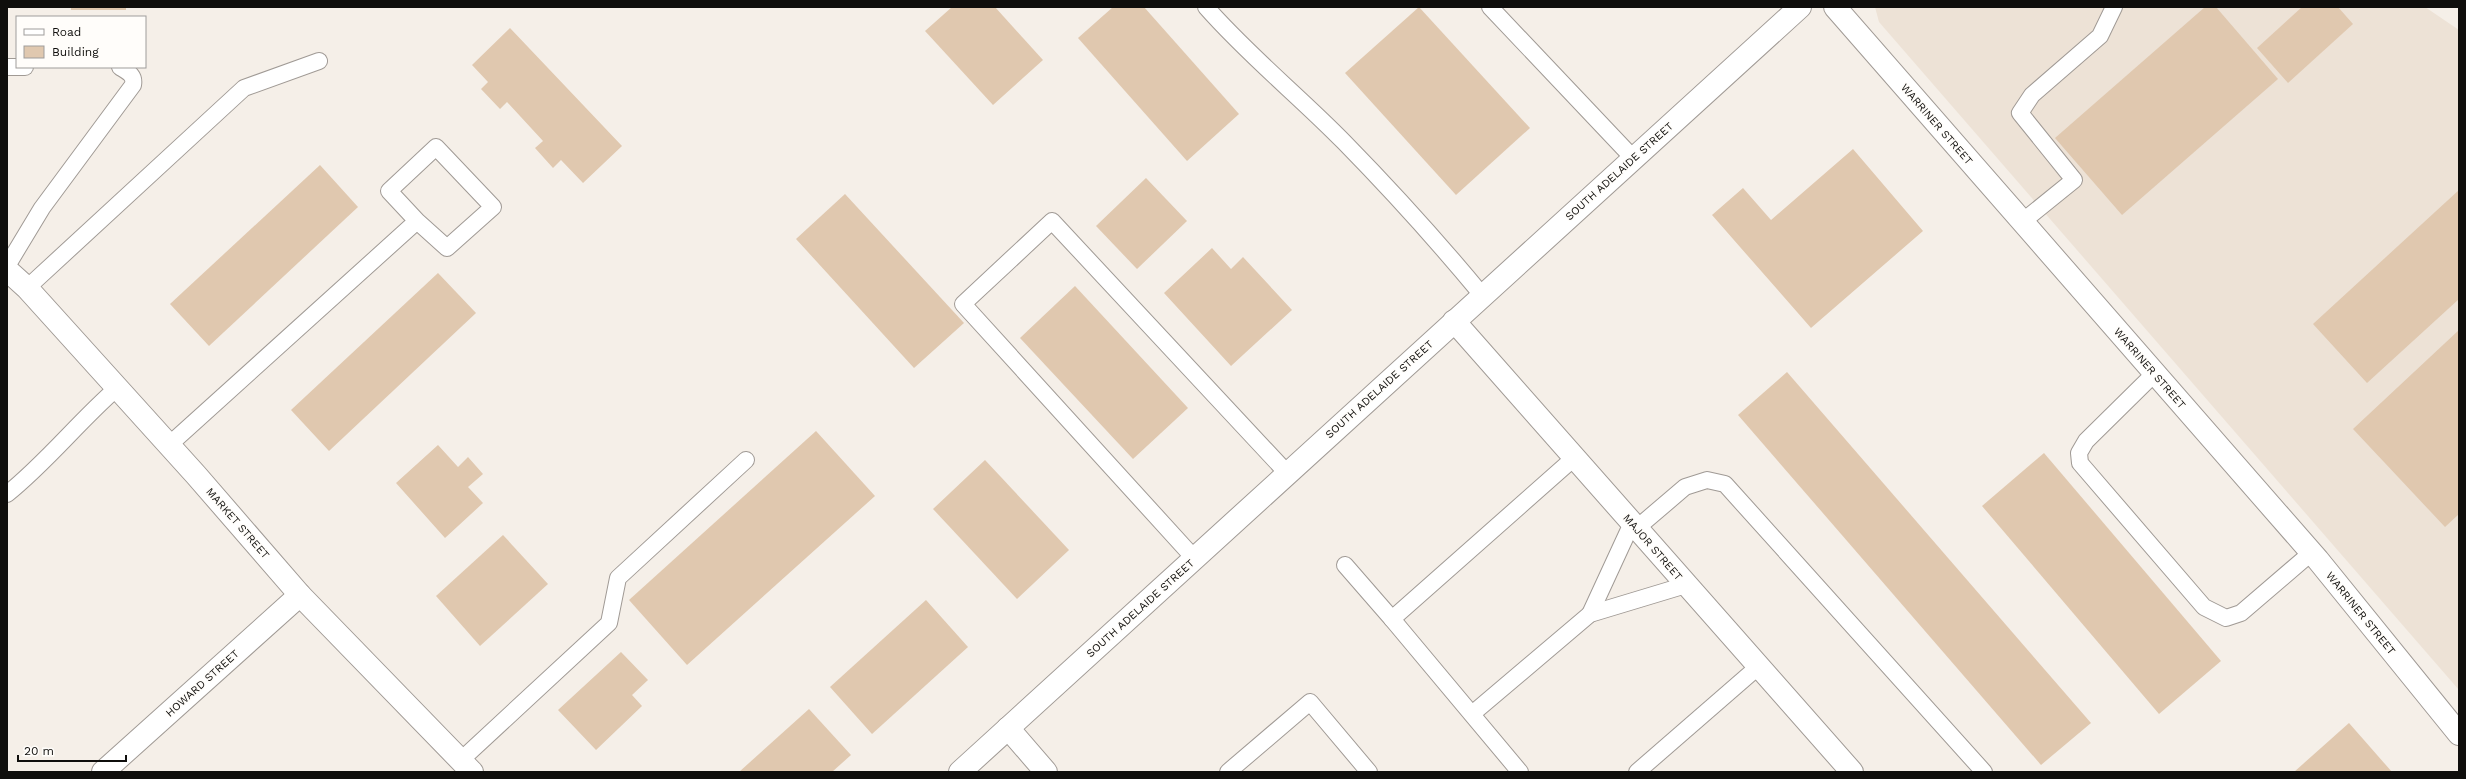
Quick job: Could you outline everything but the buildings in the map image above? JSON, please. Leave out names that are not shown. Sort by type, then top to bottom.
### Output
[{"type":"street","name":"SOUTH ADELAIDE STREET","points":[[960,772],[1800,7]]},
{"type":"street","name":"WARRINER STREET","points":[[1835,7],[2311,552],[2459,734]]},
{"type":"street","name":"MARKET STREET","points":[[7,270],[27,288],[169,445],[300,595],[467,766]]},
{"type":"street","name":"MAJOR STREET","points":[[1454,321],[1852,772]]},
{"type":"street","name":"HOWARD STREET","points":[[103,772],[300,595]]},
{"type":"street","points":[[1008,728],[1046,772]]},
{"type":"lane","points":[[1206,7],[1231,36],[1344,142],[1451,258],[1482,295]]},
{"type":"lane","points":[[1490,7],[1633,158]]},
{"type":"lane","points":[[2022,222],[2074,180],[2020,114],[2032,94],[2100,36],[2114,7]]},
{"type":"lane","points":[[27,288],[244,88],[319,61]]},
{"type":"lane","points":[[7,266],[42,208],[133,85],[134,80],[130,73],[122,68]]},
{"type":"lane","points":[[436,147],[493,207],[447,248],[417,221],[389,191],[436,147]]},
{"type":"lane","points":[[169,445],[417,221]]},
{"type":"lane","points":[[1194,558],[963,304],[1052,221],[1287,473]]},
{"type":"lane","points":[[2155,373],[2086,441],[2079,453],[2080,463],[2204,607],[2226,618],[2241,613],[2311,552]]},
{"type":"lane","points":[[7,494],[28,477],[94,408],[117,388]]},
{"type":"lane","points":[[1392,619],[1574,458]]},
{"type":"lane","points":[[467,766],[609,623],[618,578],[746,460]]},
{"type":"lane","points":[[1472,714],[1590,614],[1635,526],[1685,487],[1707,480],[1725,484],[1984,772]]},
{"type":"lane","points":[[1345,565],[1520,772]]},
{"type":"lane","points":[[1590,614],[1686,585]]},
{"type":"lane","points":[[1637,772],[1758,666]]},
{"type":"lane","points":[[1228,772],[1310,702],[1369,772]]},
{"type":"shaded area","points":[[1875,7],[2425,7],[2459,30],[2459,690],[1879,22]]}]
